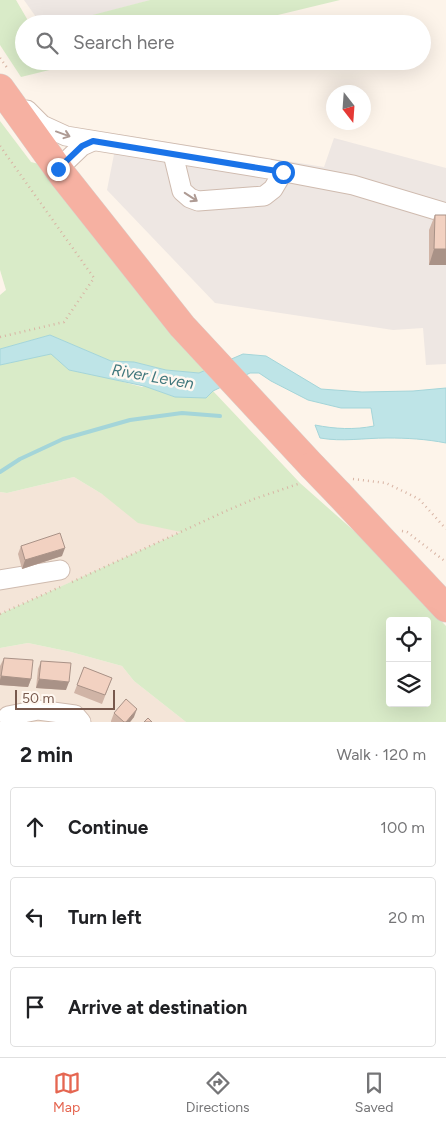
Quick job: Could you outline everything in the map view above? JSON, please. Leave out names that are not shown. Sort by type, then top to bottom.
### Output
[{"type":"highway","points":[[0,88],[92,214],[182,326],[238,387],[306,474],[342,486],[446,608]]},
{"type":"street","points":[[0,82],[42,125],[66,136],[353,185],[446,213]]},
{"type":"street","points":[[58,169],[82,146],[93,141]]},
{"type":"street","points":[[173,154],[182,191],[190,198],[198,201],[264,196],[273,189],[283,172]]},
{"type":"street","points":[[0,580],[65,579]]},
{"type":"street","points":[[8,716],[38,710],[75,715],[81,722]]},
{"type":"path","points":[[0,146],[94,278],[64,322],[0,337]]},
{"type":"path","points":[[0,614],[65,579],[254,499],[306,474]]},
{"type":"path","points":[[342,486],[386,483],[419,499],[446,529]]},
{"type":"shaded area","points":[[24,0],[151,0],[94,15],[35,15]]},
{"type":"shaded area","points":[[118,134],[324,167],[334,138],[446,168],[446,364],[426,365],[423,328],[393,330],[215,303],[107,190]]},
{"type":"shaded area","points":[[74,477],[102,494],[182,532],[0,614],[0,492],[7,493]]},
{"type":"shaded area","points":[[28,643],[122,666],[134,681],[186,722],[0,722],[0,648]]},
{"type":"green space","points":[[0,0],[16,0],[25,15],[15,15],[15,68],[0,45]]},
{"type":"green space","points":[[150,0],[340,0],[278,15],[92,15]]},
{"type":"green space","points":[[16,70],[49,70],[21,77]]},
{"type":"green space","points":[[0,121],[31,162],[58,169],[238,387],[199,373],[166,370],[134,362],[111,361],[50,335],[0,349],[0,295],[6,290],[0,270]]},
{"type":"green space","points":[[51,353],[69,370],[144,386],[175,397],[213,391],[300,483],[362,538],[446,626],[446,722],[186,722],[134,681],[122,666],[28,643],[0,648],[0,614],[181,532],[138,523],[102,494],[74,477],[7,493],[0,492],[0,365]]},
{"type":"water","name":"River Leven","points":[[50,335],[111,361],[134,362],[166,370],[199,373],[243,354],[266,356],[321,389],[362,392],[446,388],[446,443],[402,438],[345,440],[320,438],[315,425],[344,428],[374,426],[371,408],[341,408],[308,400],[259,373],[250,373],[213,391],[206,398],[175,397],[144,386],[69,370],[51,354],[0,365],[0,349]]},
{"type":"building","points":[[435,215],[446,215],[446,249],[434,249]]},
{"type":"building","points":[[60,533],[65,548],[25,560],[21,546]]},
{"type":"building","points":[[4,658],[33,660],[31,679],[1,676]]},
{"type":"building","points":[[41,661],[71,663],[69,682],[39,679]]},
{"type":"building","points":[[84,667],[112,678],[105,695],[77,685]]},
{"type":"building","points":[[126,699],[137,709],[124,722],[114,713]]},
{"type":"building","points":[[148,718],[152,722],[144,722]]},
{"type":"waterway","points":[[0,472],[20,459],[63,439],[130,420],[182,413],[220,416]]},
{"type":"route","points":[[58,169],[82,146],[93,141],[283,172]]}]
